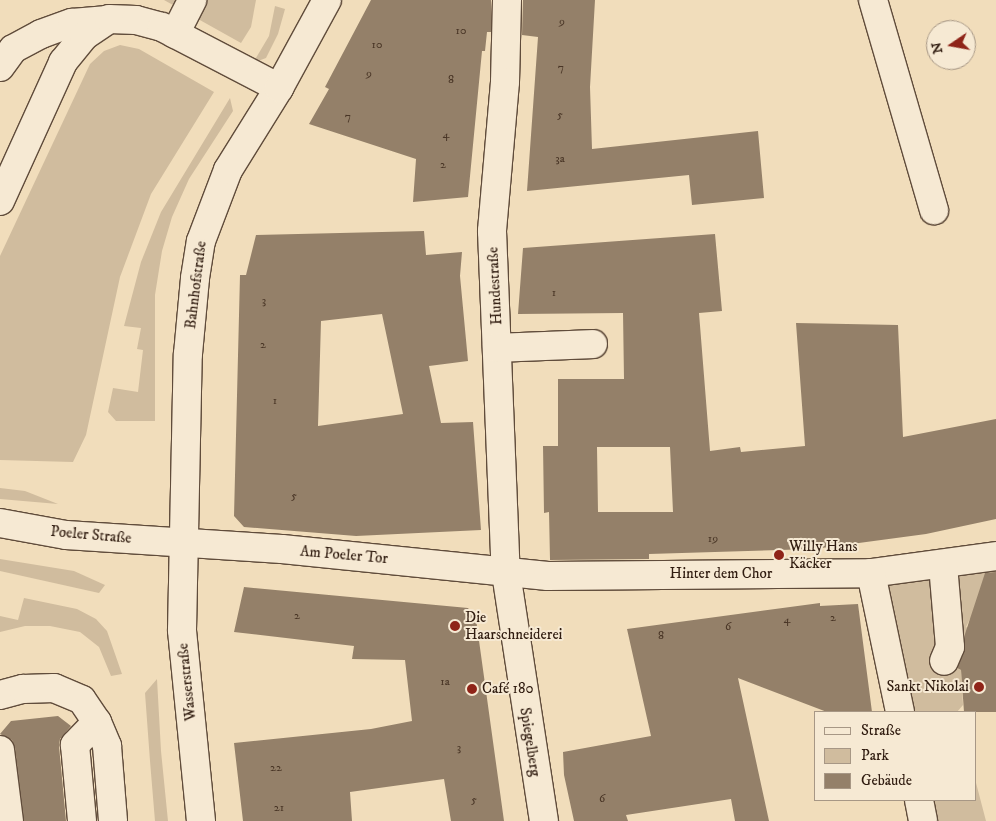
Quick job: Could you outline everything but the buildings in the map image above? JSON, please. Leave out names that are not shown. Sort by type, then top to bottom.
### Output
[{"type":"street","points":[[175,34],[192,0]]},
{"type":"street","name":"Bahnhofstraße","points":[[182,542],[188,354],[201,241],[228,170],[279,88],[327,0]]},
{"type":"street","name":"Hundestraße","points":[[506,573],[492,231],[505,82],[507,0]]},
{"type":"street","points":[[872,0],[934,210]]},
{"type":"street","points":[[0,201],[63,62],[84,36],[109,20]]},
{"type":"street","points":[[0,67],[13,49],[41,34],[72,24],[109,20],[136,20],[175,34],[279,88]]},
{"type":"street","points":[[497,348],[593,344]]},
{"type":"street","name":"Poeler Straße","points":[[0,524],[66,535],[182,542]]},
{"type":"street","name":"Am Poeler Tor","points":[[182,542],[455,565],[506,573]]},
{"type":"street","name":"Wasserstraße","points":[[182,542],[182,630],[201,821]]},
{"type":"street","name":"Hinter dem Chor","points":[[506,573],[590,577],[872,573],[943,565],[996,556]]},
{"type":"street","points":[[943,565],[950,647],[944,661]]},
{"type":"street","name":"Spiegelberg","points":[[506,573],[544,821]]},
{"type":"street","points":[[872,573],[900,711]]},
{"type":"street","points":[[0,695],[23,689],[54,688],[82,700],[97,722],[107,746],[113,820]]},
{"type":"street","points":[[82,821],[75,745],[97,722]]},
{"type":"street","points":[[0,750],[9,821]]},
{"type":"street","points":[[919,801],[923,821]]},
{"type":"green space","points":[[164,0],[256,0],[251,27],[241,43]]},
{"type":"green space","points":[[275,6],[285,9],[278,34],[266,58],[253,63],[269,36]]},
{"type":"green space","points":[[120,45],[139,49],[214,92],[151,194],[120,277],[86,435],[73,462],[0,460],[0,256],[90,64],[104,51]]},
{"type":"green space","points":[[230,98],[233,111],[189,179],[172,217],[162,251],[155,295],[155,421],[116,421],[108,412],[113,388],[138,392],[143,350],[137,349],[141,328],[124,326],[141,262],[161,212]]},
{"type":"green space","points":[[0,488],[25,491],[58,504],[0,499]]},
{"type":"green space","points":[[996,556],[996,589],[970,619],[966,627],[974,631],[964,663],[956,660],[953,667],[961,670],[963,705],[958,711],[900,711],[871,573]]},
{"type":"green space","points":[[0,559],[74,571],[105,585],[99,593],[0,571]]},
{"type":"green space","points":[[24,598],[77,609],[96,619],[107,631],[122,674],[111,676],[99,647],[80,632],[50,626],[25,626],[0,632],[0,616],[18,620]]},
{"type":"green space","points":[[157,679],[161,751],[168,821],[155,821],[150,761],[145,693]]},
{"type":"green space","points":[[976,783],[986,821],[923,821],[919,801],[976,801]]},
{"type":"place","name":"Willy Hans Käcker","points":[[779,555]]},
{"type":"place","name":"Die Haarschneiderei","points":[[455,626]]},
{"type":"place","name":"Sankt Nikolai","points":[[979,687]]},
{"type":"place","name":"Café 180","points":[[472,689]]}]
